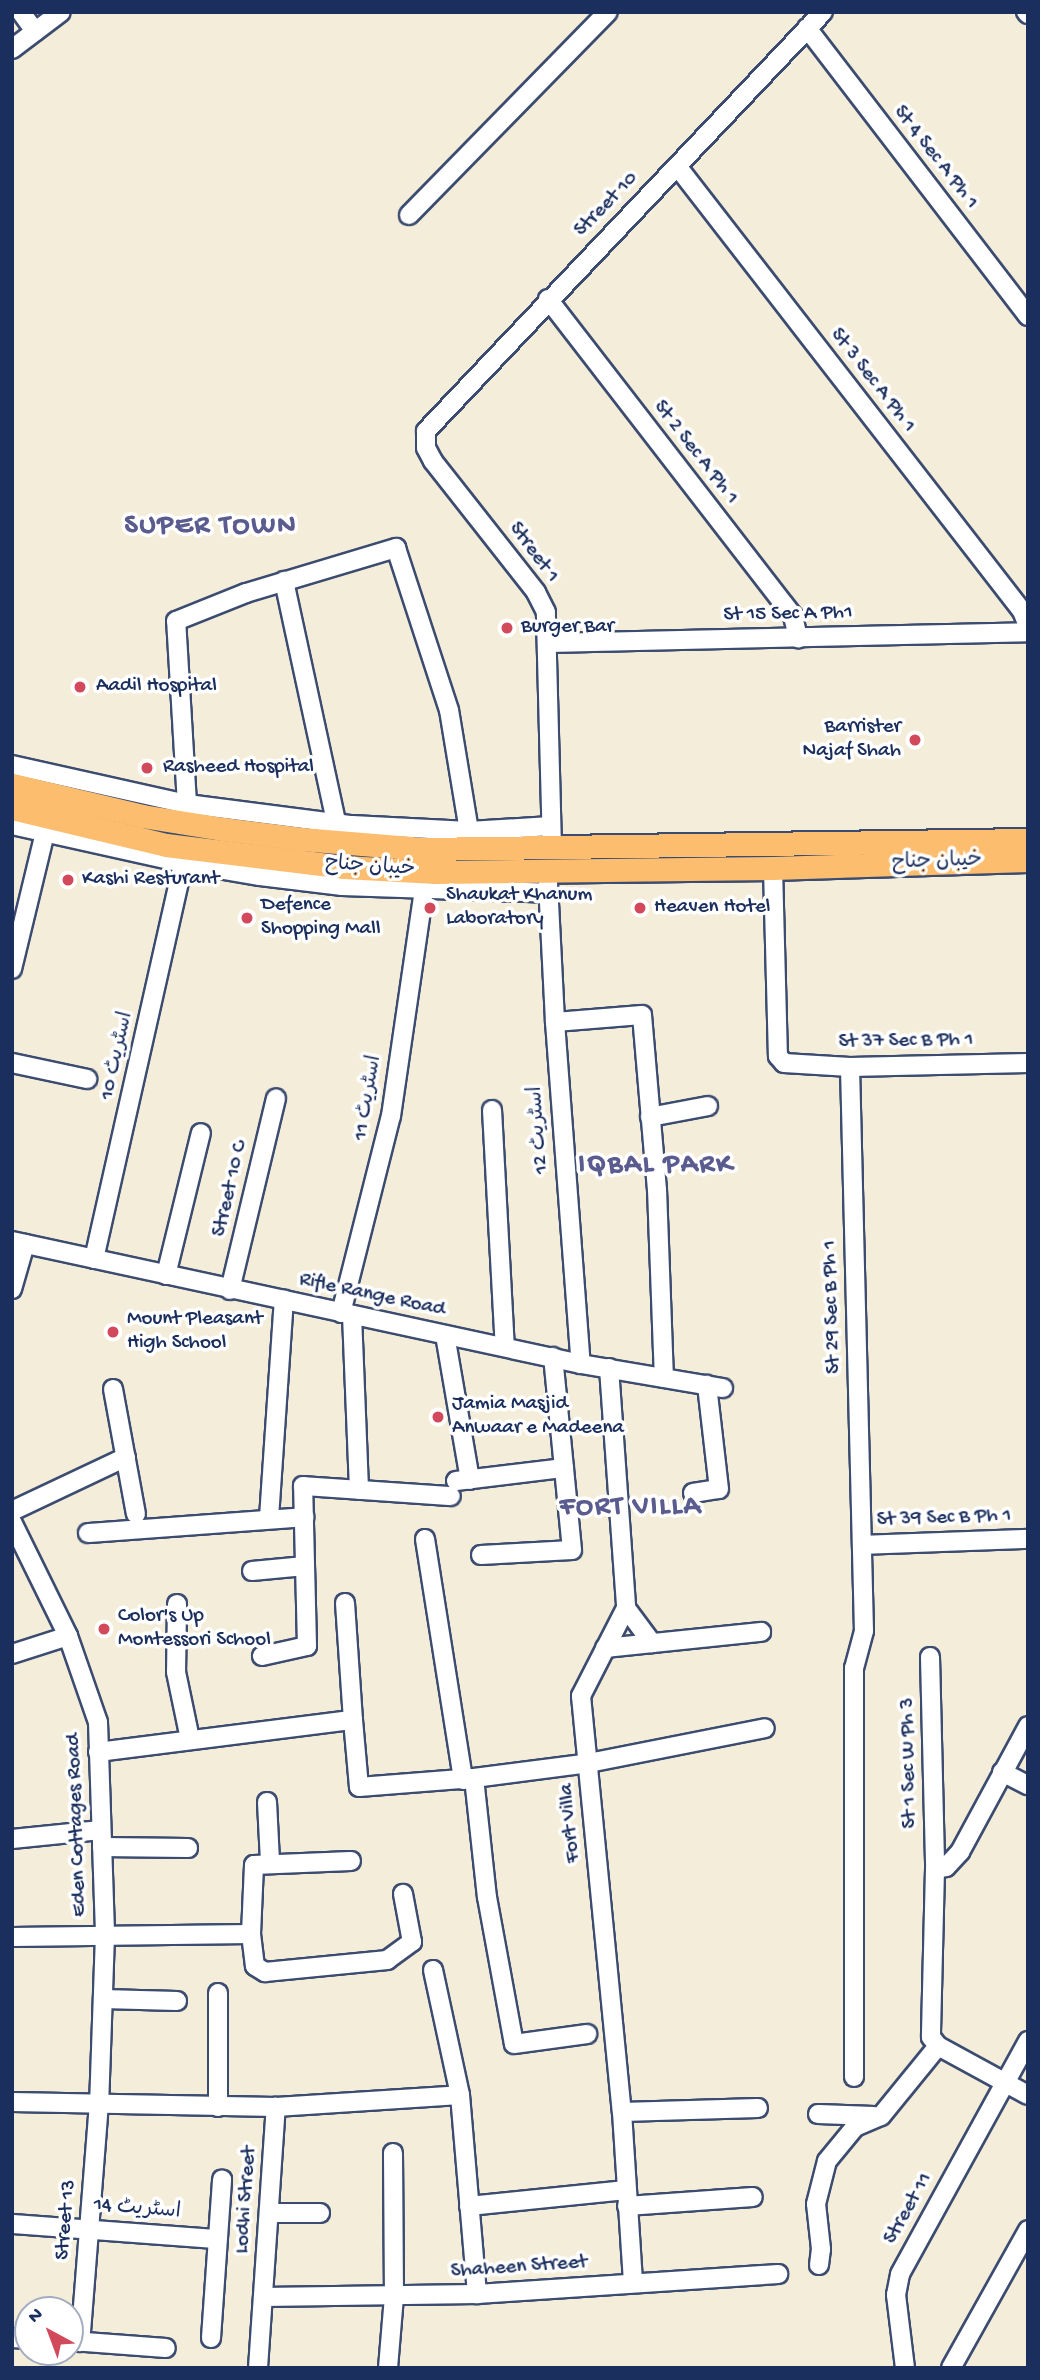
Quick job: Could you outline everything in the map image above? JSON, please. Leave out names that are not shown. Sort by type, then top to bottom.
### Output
[{"type":"main road","name":"خیبان جناح","points":[[12,785],[142,816],[301,839],[423,849],[551,837],[1028,840]]},
{"type":"main road","name":"خیبان جناح","points":[[12,808],[166,845],[243,856],[548,883],[773,868],[1028,860]]},
{"type":"street","points":[[21,12],[35,32]]},
{"type":"street","points":[[12,48],[61,12]]},
{"type":"street","points":[[409,215],[608,12]]},
{"type":"street","name":"Street 10","points":[[426,431],[822,12]]},
{"type":"street","name":"St 4 Sec A Ph 1","points":[[807,28],[1028,316]]},
{"type":"street","name":"St 3 Sec A Ph 1","points":[[677,166],[1022,611],[1028,626]]},
{"type":"street","name":"St 2 Sec A Ph 1","points":[[548,299],[793,616],[798,638]]},
{"type":"street","name":"Street 1","points":[[426,431],[426,448],[433,461],[542,603],[549,643],[551,837]]},
{"type":"street","points":[[187,804],[176,621],[284,581],[396,548],[449,710],[469,831]]},
{"type":"street","points":[[284,581],[336,822]]},
{"type":"street","name":"St 15 Sec A Ph1","points":[[549,643],[1028,632]]},
{"type":"street","points":[[12,765],[187,804],[336,822],[551,837]]},
{"type":"street","points":[[12,825],[183,863],[342,886],[424,889],[548,883]]},
{"type":"street","points":[[12,969],[45,833]]},
{"type":"street","name":"اسٹریٹ 10","points":[[94,1259],[183,863]]},
{"type":"street","name":"St 37 Sec B Ph 1","points":[[773,868],[778,1056],[784,1063],[849,1067],[1028,1063]]},
{"type":"street","name":"اسٹریٹ 12","points":[[548,883],[555,1022],[581,1364]]},
{"type":"street","name":"اسٹریٹ 11","points":[[359,1490],[347,1314],[391,1116],[424,889]]},
{"type":"street","points":[[555,1022],[642,1015],[657,1189],[664,1378]]},
{"type":"street","points":[[12,1063],[87,1079]]},
{"type":"street","name":"St 29 Sec B Ph 1","points":[[849,1067],[864,1631],[854,1668],[854,2077]]},
{"type":"street","name":"Street 10 C","points":[[230,1290],[276,1098]]},
{"type":"street","points":[[650,1117],[708,1107]]},
{"type":"street","points":[[492,1110],[505,1347]]},
{"type":"street","points":[[166,1275],[201,1133]]},
{"type":"street","points":[[12,1289],[19,1243]]},
{"type":"street","name":"Rifle Range Road","points":[[19,1243],[581,1364],[715,1386],[719,1489],[693,1493]]},
{"type":"street","points":[[269,1518],[284,1300]]},
{"type":"street","points":[[445,1335],[459,1486]]},
{"type":"street","points":[[481,1555],[572,1550],[553,1357]]},
{"type":"street","points":[[609,1368],[626,1608],[652,1643]]},
{"type":"street","points":[[113,1389],[136,1514]]},
{"type":"street","points":[[12,1511],[127,1457]]},
{"type":"street","points":[[262,1656],[307,1646],[303,1486],[359,1490],[459,1486],[564,1468]]},
{"type":"street","points":[[88,1533],[304,1517]]},
{"type":"street","name":"Eden Cottages Road","points":[[12,1522],[68,1636],[98,1722],[105,1935],[99,2103]]},
{"type":"street","points":[[425,1539],[514,2044],[587,2034]]},
{"type":"street","name":"St 39 Sec B Ph 1","points":[[862,1545],[1028,1539]]},
{"type":"street","points":[[252,1571],[305,1566]]},
{"type":"street","points":[[345,1603],[359,1787],[468,1779],[589,1763],[765,1728]]},
{"type":"street","points":[[177,1604],[176,1672],[190,1739]]},
{"type":"street","name":"Fort Villa","points":[[626,1608],[581,1696],[622,2112],[633,2283]]},
{"type":"street","points":[[606,1647],[761,1632]]},
{"type":"street","points":[[12,1654],[68,1636]]},
{"type":"street","name":"St 1 Sec W Ph 3","points":[[930,1657],[935,1869],[931,2037],[938,2046]]},
{"type":"street","points":[[98,1752],[353,1720]]},
{"type":"street","points":[[935,1869],[946,1867],[960,1852],[1028,1726]]},
{"type":"street","points":[[1002,1772],[1028,1786]]},
{"type":"street","points":[[267,1802],[270,1862]]},
{"type":"street","points":[[12,1839],[102,1838],[188,1848]]},
{"type":"street","points":[[351,1861],[270,1862],[254,1865],[251,1934],[255,1966],[265,1972],[387,1960],[412,1942],[403,1894]]},
{"type":"street","points":[[12,1937],[251,1934]]},
{"type":"street","points":[[433,1970],[460,2095],[477,2294]]},
{"type":"street","points":[[218,1993],[218,2107]]},
{"type":"street","points":[[103,1999],[177,2001]]},
{"type":"street","name":"Street 11","points":[[905,2368],[896,2295],[900,2274],[1028,2041]]},
{"type":"street","points":[[819,2265],[821,2249],[816,2204],[827,2161],[855,2127],[881,2116],[938,2046],[1028,2095]]},
{"type":"street","points":[[12,2102],[276,2107],[460,2095]]},
{"type":"street","name":"Street 13","points":[[81,2296],[99,2103]]},
{"type":"street","name":"Lodhi Street","points":[[258,2368],[276,2107]]},
{"type":"street","points":[[622,2112],[758,2108]]},
{"type":"street","points":[[818,2115],[881,2116]]},
{"type":"street","points":[[388,2368],[394,2297],[393,2153]]},
{"type":"street","points":[[211,2338],[222,2179]]},
{"type":"street","points":[[469,2206],[626,2198],[754,2197]]},
{"type":"street","points":[[269,2213],[320,2213]]},
{"type":"street","name":"اسٹریٹ 14","points":[[12,2224],[216,2239]]},
{"type":"street","points":[[951,2368],[1028,2230]]},
{"type":"street","name":"Shaheen Street","points":[[263,2297],[477,2294],[778,2274]]},
{"type":"street","points":[[84,2342],[166,2348]]},
{"type":"place","name":"Burger Bar","points":[[507,628]]},
{"type":"place","name":"Aadil Hospital","points":[[80,687]]},
{"type":"place","name":"Barrister Najaf Shah","points":[[915,740]]},
{"type":"place","name":"Rasheed Hospital","points":[[147,768]]},
{"type":"place","name":"Kashi Resturant","points":[[68,880]]},
{"type":"place","name":"Shaukat Khanum Laboratory","points":[[430,908]]},
{"type":"place","name":"Heaven Hotel","points":[[640,908]]},
{"type":"place","name":"Defence Shopping Mall","points":[[247,918]]},
{"type":"place","name":"Mount Pleasant High School","points":[[113,1332]]},
{"type":"place","name":"Jamia Masjid Anwaar e Madeena","points":[[438,1417]]},
{"type":"place","name":"Color's Up Montessori School","points":[[104,1629]]},
{"type":"district","name":"SUPER TOWN","points":[[211,527]]},
{"type":"district","name":"IQBAL PARK","points":[[656,1166]]},
{"type":"district","name":"FORT VILLA","points":[[631,1508]]}]
